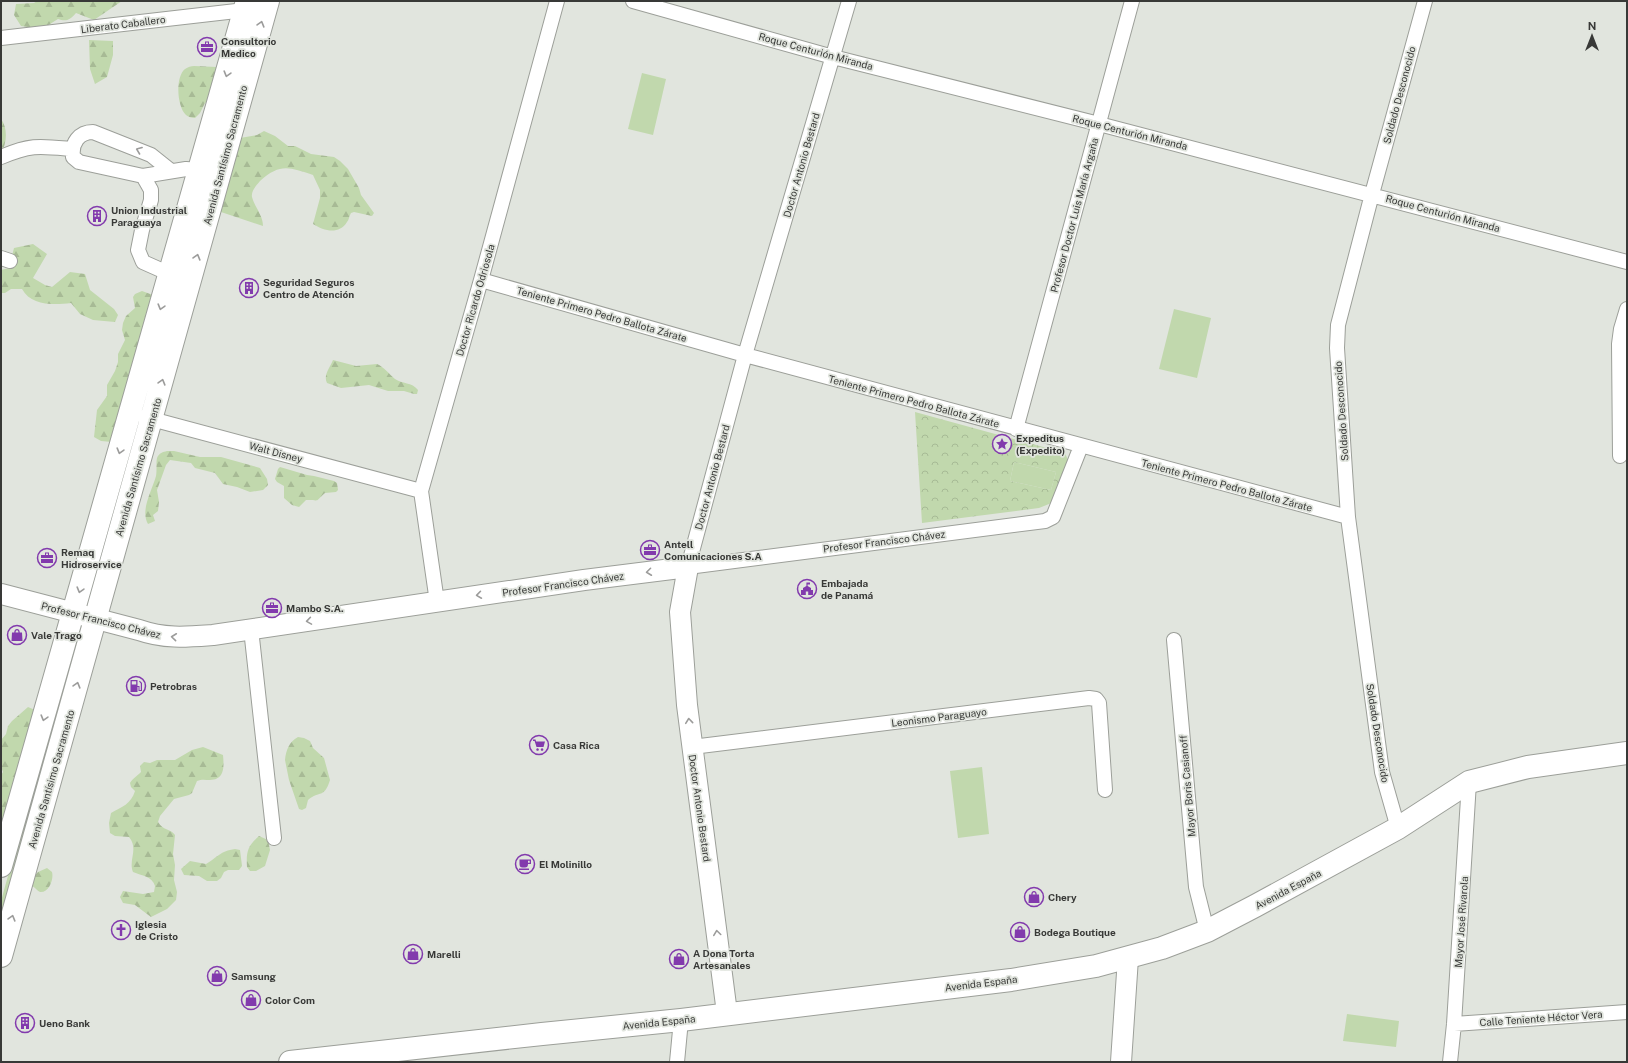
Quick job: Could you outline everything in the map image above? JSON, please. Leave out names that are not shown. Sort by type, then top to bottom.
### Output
[{"type":"main road","name":"Avenida Santísimo Sacramento","points":[[1,866],[170,274],[210,171],[268,1]]},
{"type":"main road","name":"Avenida Santísimo Sacramento","points":[[1,956],[152,420],[210,171],[246,5]]},
{"type":"main road","name":"Avenida España","points":[[290,1062],[412,1055],[549,1033],[681,1020],[1011,980],[1096,966],[1162,948],[1207,930],[1255,906],[1398,828],[1469,782],[1528,767],[1627,753]]},
{"type":"street","name":"Doctor Ricardo Odriosola","points":[[437,602],[421,491],[482,280],[557,1]]},
{"type":"street","name":"Roque Centurión Miranda","points":[[633,1],[833,57],[1372,194],[1627,262]]},
{"type":"street","name":"Doctor Antonio Bestard","points":[[727,1014],[687,706],[680,612],[688,567],[744,356],[833,57],[848,1]]},
{"type":"street","name":"Profesor Doctor Luis María Argaña","points":[[1016,429],[1132,1]]},
{"type":"street","name":"Soldado Desconocido","points":[[1398,828],[1382,772],[1348,517],[1337,341],[1338,325],[1425,1]]},
{"type":"street","name":"Liberato Caballero","points":[[1,38],[246,5]]},
{"type":"street","points":[[171,171],[151,155],[93,132],[86,132],[80,135],[72,149],[73,157],[79,162],[143,176],[186,169],[210,171]]},
{"type":"street","points":[[1,157],[20,149],[34,146],[72,149]]},
{"type":"street","points":[[143,176],[151,190],[151,200],[138,250],[143,262],[170,274]]},
{"type":"street","name":"Teniente Primero Pedro Ballota Zárate","points":[[482,280],[744,356],[1348,517]]},
{"type":"street","points":[[1620,456],[1619,344],[1621,329],[1627,309]]},
{"type":"street","name":"Walt Disney","points":[[130,414],[421,491]]},
{"type":"street","name":"Profesor Francisco Chávez","points":[[1,594],[155,635],[182,638],[584,580],[1045,521],[1053,517],[1081,446]]},
{"type":"street","points":[[251,629],[274,838]]},
{"type":"street","name":"Mayor Boris Casianoff","points":[[1174,640],[1196,888],[1207,930]]},
{"type":"street","name":"Leonismo Paraguayo","points":[[692,747],[1089,698],[1096,699],[1099,703],[1105,790]]},
{"type":"street","name":"Mayor José Rivarola","points":[[1450,1062],[1454,1024],[1469,782]]},
{"type":"street","points":[[1121,1062],[1128,958]]},
{"type":"street","name":"Calle Teniente Héctor Vera","points":[[1454,1024],[1627,1012]]},
{"type":"street","points":[[677,1062],[681,1020]]},
{"type":"green space","points":[[37,1],[122,1],[94,20],[76,13],[68,20],[58,19],[42,29],[21,26],[14,15],[16,4],[34,3]]},
{"type":"green space","points":[[89,40],[113,41],[113,55],[107,77],[95,84],[90,69]]},
{"type":"green space","points":[[194,66],[217,67],[214,97],[205,103],[200,113],[195,118],[191,118],[183,111],[178,92],[182,73],[186,68]]},
{"type":"green space","points":[[642,73],[666,79],[653,135],[628,129]]},
{"type":"green space","points":[[1,119],[5,127],[6,136],[5,145],[1,153]]},
{"type":"green space","points":[[264,131],[275,136],[288,146],[295,146],[311,154],[334,157],[340,161],[348,169],[359,188],[361,195],[374,213],[372,216],[354,212],[351,213],[344,226],[336,230],[326,230],[313,224],[320,198],[320,190],[313,175],[285,168],[273,171],[267,175],[260,181],[253,191],[252,197],[262,218],[263,226],[221,212],[220,209],[240,138],[257,135]]},
{"type":"green space","points":[[33,244],[47,254],[33,278],[52,287],[70,272],[85,274],[90,290],[114,309],[118,315],[115,322],[93,320],[80,314],[71,303],[50,304],[31,299],[22,289],[11,289],[5,293],[1,293],[1,270],[9,268],[14,248]]},
{"type":"green space","points":[[142,291],[153,295],[112,442],[101,441],[94,437],[97,410],[107,396],[107,385],[115,371],[118,362],[118,354],[125,340],[122,330],[123,323],[126,316],[135,308],[133,297],[135,294]]},
{"type":"green space","points":[[1174,309],[1211,318],[1197,378],[1159,369]]},
{"type":"green space","points":[[333,360],[356,366],[380,365],[395,379],[416,387],[418,390],[417,394],[404,391],[388,391],[369,385],[341,388],[327,383],[326,374]]},
{"type":"green space","points":[[915,412],[1065,453],[1070,465],[1055,500],[1049,504],[1039,508],[922,523]],"holes":[[[1014,462],[1056,472],[1051,490],[1010,481]]]},
{"type":"green space","points":[[167,451],[174,451],[200,457],[221,457],[260,468],[267,479],[268,485],[263,490],[250,492],[223,484],[215,473],[195,468],[191,463],[170,460],[166,465],[157,490],[159,502],[158,511],[153,515],[155,521],[148,524],[145,513],[156,476],[157,458],[160,454]]},
{"type":"green space","points":[[1014,462],[1056,472],[1051,490],[1010,481]]},
{"type":"green space","points":[[280,467],[334,481],[337,483],[338,490],[336,492],[325,493],[317,500],[306,500],[299,507],[292,505],[284,498],[284,486],[275,479]]},
{"type":"green space","points":[[79,630],[81,632],[1,918],[1,901],[76,632]]},
{"type":"green space","points":[[28,707],[35,710],[1,847],[1,775],[3,772],[1,767],[1,740],[6,734],[8,726],[12,721]]},
{"type":"green space","points":[[298,737],[310,741],[313,748],[324,758],[330,780],[326,790],[308,800],[306,808],[302,810],[299,809],[289,780],[285,760],[288,747],[292,741]]},
{"type":"green space","points":[[203,747],[223,755],[224,764],[222,772],[218,778],[197,781],[192,793],[174,799],[160,816],[158,822],[160,825],[175,835],[173,854],[175,865],[174,880],[177,892],[176,900],[167,909],[151,917],[135,905],[123,903],[120,897],[123,891],[143,894],[154,892],[155,886],[149,878],[133,872],[132,841],[129,837],[115,836],[110,833],[109,823],[111,813],[126,805],[131,799],[135,791],[131,787],[130,783],[141,772],[140,766],[144,762],[150,763],[157,760],[175,760],[192,750]]},
{"type":"green space","points":[[982,767],[989,834],[958,838],[950,771]]},
{"type":"green space","points":[[259,836],[268,840],[270,850],[265,866],[256,871],[250,871],[247,867],[248,849]]},
{"type":"green space","points":[[235,849],[240,850],[242,866],[239,870],[228,870],[224,872],[221,878],[217,881],[207,881],[199,876],[184,875],[181,869],[190,861],[206,864],[222,853]]},
{"type":"green space","points":[[47,868],[52,872],[51,882],[46,890],[40,892],[32,886],[32,878],[38,872]]},
{"type":"green space","points":[[1347,1014],[1399,1021],[1396,1047],[1343,1041]]},
{"type":"place","name":"Consultorio Medico","points":[[207,47]]},
{"type":"place","name":"Union Industrial Paraguaya","points":[[97,216]]},
{"type":"place","name":"Seguridad Seguros Centro de Atención","points":[[249,288]]},
{"type":"place","name":"Expeditus (Expedito)","points":[[1002,444]]},
{"type":"place","name":"Antell Comunicaciones S.A","points":[[650,550]]},
{"type":"place","name":"Remaq Hidroservice","points":[[47,558]]},
{"type":"place","name":"Embajada de Panamá","points":[[807,589]]},
{"type":"place","name":"Mambo S.A.","points":[[272,608]]},
{"type":"place","name":"Vale Trago","points":[[17,635]]},
{"type":"place","name":"Petrobras","points":[[136,686]]},
{"type":"place","name":"Casa Rica","points":[[539,745]]},
{"type":"place","name":"El Molinillo","points":[[525,864]]},
{"type":"place","name":"Chery","points":[[1034,897]]},
{"type":"place","name":"Iglesia de Cristo","points":[[121,930]]},
{"type":"place","name":"Bodega Boutique","points":[[1020,932]]},
{"type":"place","name":"Marelli","points":[[413,954]]},
{"type":"place","name":"A Dona Torta Artesanales","points":[[679,959]]},
{"type":"place","name":"Samsung","points":[[217,976]]},
{"type":"place","name":"Color Com","points":[[251,1000]]},
{"type":"place","name":"Ueno Bank","points":[[25,1023]]}]
